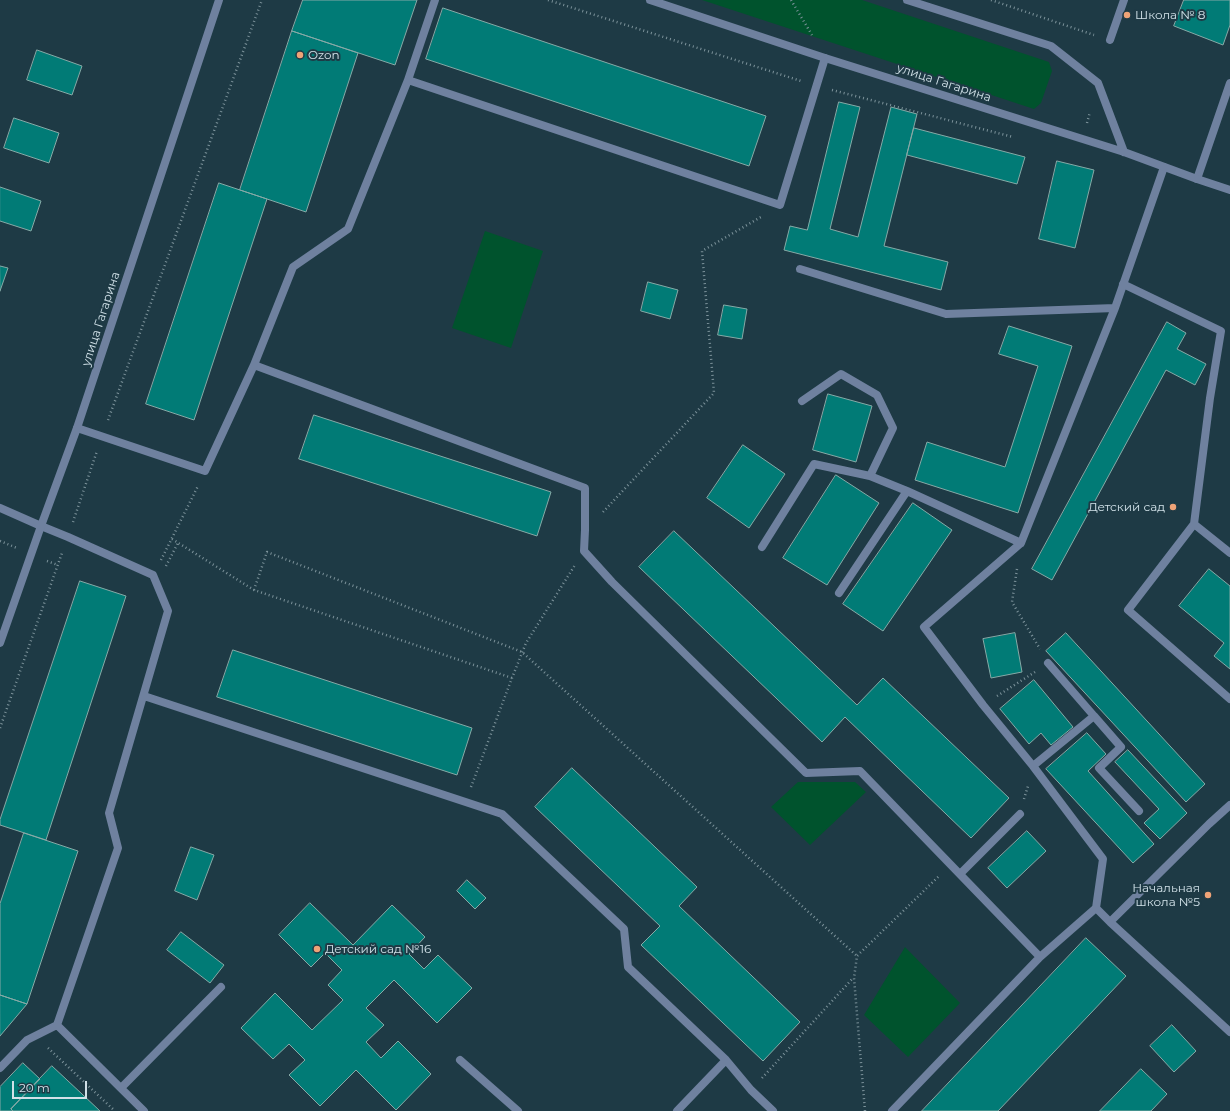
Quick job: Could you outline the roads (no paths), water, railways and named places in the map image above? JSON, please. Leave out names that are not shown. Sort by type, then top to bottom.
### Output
[{"type":"street","name":"улица Гагарина","points":[[0,643],[77,428],[219,0]]},
{"type":"street","points":[[77,428],[205,471],[254,365],[293,267],[348,228],[408,80],[434,0]]},
{"type":"street","name":"улица Гагарина","points":[[650,0],[825,58],[1124,152],[1197,180],[1230,190]]},
{"type":"street","points":[[907,0],[1052,46],[1098,83],[1124,152]]},
{"type":"street","points":[[1110,40],[1124,0]]},
{"type":"street","points":[[408,80],[780,205],[825,58]]},
{"type":"street","points":[[1197,180],[1230,83]]},
{"type":"street","points":[[892,1111],[1040,957],[1096,908],[1103,859],[1034,766],[983,705],[924,627],[1021,543],[1115,308],[1122,284],[1164,167]]},
{"type":"street","points":[[800,269],[946,314],[1115,308]]},
{"type":"street","points":[[1122,284],[1221,331],[1210,398],[1194,524],[1128,610],[1230,699]]},
{"type":"street","points":[[254,365],[585,488],[584,551],[612,582],[806,772],[860,771],[1040,957]]},
{"type":"street","points":[[802,401],[840,374],[877,395],[893,428],[870,476]]},
{"type":"street","points":[[762,547],[814,464],[870,476],[907,491],[1021,543]]},
{"type":"street","points":[[839,593],[907,491]]},
{"type":"street","points":[[0,509],[68,536],[154,575],[168,611],[109,813],[118,848],[57,1025],[27,1040],[0,1068]]},
{"type":"street","points":[[1194,524],[1230,553]]},
{"type":"street","points":[[1048,663],[1121,747],[1100,768],[1139,811]]},
{"type":"street","points":[[144,696],[502,814],[624,929],[628,967],[726,1060],[751,1090],[773,1111]]},
{"type":"street","points":[[1034,766],[1094,716]]},
{"type":"street","points":[[1110,922],[1230,805]]},
{"type":"street","points":[[960,874],[1020,814]]},
{"type":"street","points":[[1096,908],[1230,1032]]},
{"type":"street","points":[[120,1088],[222,987]]},
{"type":"street","points":[[57,1025],[144,1111]]},
{"type":"street","points":[[460,1060],[518,1111]]},
{"type":"street","points":[[677,1111],[726,1060]]},
{"type":"place","name":"Школа № 8","points":[[1127,15]]},
{"type":"place","name":"Ozon","points":[[300,55]]},
{"type":"place","name":"Детский сад","points":[[1173,507]]},
{"type":"place","name":"Начальная школа №5","points":[[1208,895]]},
{"type":"place","name":"Детский сад №16","points":[[317,949]]}]
